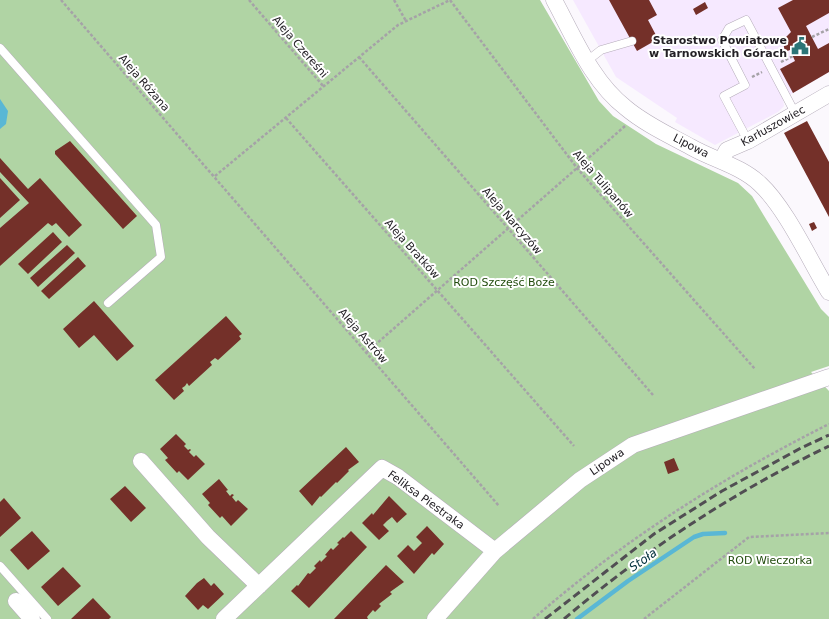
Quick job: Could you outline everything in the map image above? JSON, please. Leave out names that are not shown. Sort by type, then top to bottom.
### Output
[{"type":"street","name":"Lipowa","points":[[554,0],[587,61],[601,83],[626,108],[680,141],[753,178],[768,193],[787,220],[829,292]]},
{"type":"street","name":"Karłuszowiec","points":[[721,161],[727,150],[748,141],[829,94]]},
{"type":"street","name":"Lipowa","points":[[495,551],[580,480],[633,445],[829,376]]},
{"type":"street","points":[[141,461],[208,537],[259,586]]},
{"type":"street","name":"Feliksa Piestraka","points":[[224,619],[382,468],[398,477],[495,551]]},
{"type":"street","points":[[434,619],[495,551]]},
{"type":"street","points":[[16,601],[32,619]]},
{"type":"lane","points":[[748,141],[724,96],[745,85],[722,40],[729,28],[746,20],[795,113]]},
{"type":"lane","points":[[587,61],[601,50],[632,41]]},
{"type":"lane","points":[[0,48],[156,225],[161,257],[108,303]]},
{"type":"lane","points":[[0,566],[47,619]]},
{"type":"path","name":"Aleja Różana","points":[[61,0],[215,176]]},
{"type":"path","name":"Aleja Czereśni","points":[[248,0],[324,87]]},
{"type":"path","points":[[394,0],[406,21]]},
{"type":"path","points":[[215,176],[398,25],[450,0]]},
{"type":"path","name":"Aleja Tulipanów","points":[[450,0],[577,168],[754,369]]},
{"type":"path","points":[[812,37],[829,29]]},
{"type":"path","points":[[776,64],[793,56]]},
{"type":"path","name":"Aleja Narcyzów","points":[[359,57],[653,395]]},
{"type":"path","name":"Aleja Bratków","points":[[286,118],[574,446]]},
{"type":"path","points":[[367,352],[627,125]]},
{"type":"path","name":"Aleja Astrów","points":[[215,176],[499,506]]},
{"type":"path","points":[[533,619],[599,564],[659,520],[769,454],[829,424]]},
{"type":"path","points":[[644,619],[748,537],[829,533]]},
{"type":"shaded area","points":[[573,0],[829,0],[829,72],[783,99],[784,106],[778,112],[715,145],[675,122],[677,118],[616,77]]},
{"type":"green space","points":[[0,0],[540,0],[599,101],[613,116],[656,144],[738,183],[752,196],[821,309],[829,317],[829,366],[811,372],[829,391],[829,619],[0,619]]},
{"type":"water","points":[[0,99],[8,111],[6,124],[0,129]]},
{"type":"building","points":[[609,0],[649,0],[657,15],[648,20],[658,39],[637,51]]},
{"type":"building","name":"Starostwo Powiatowe w Tarnowskich Górach","points":[[793,0],[829,0],[829,13],[806,26],[818,49],[829,43],[829,72],[793,93],[780,69],[795,61],[790,50],[785,52],[783,42],[791,32],[778,8]]},
{"type":"building","points":[[705,2],[708,8],[696,15],[693,9]]},
{"type":"building","points":[[807,121],[829,162],[829,217],[784,133]]},
{"type":"building","points":[[70,141],[137,216],[123,229],[55,154],[55,151]]},
{"type":"building","points":[[0,158],[28,189],[40,178],[82,225],[69,237],[56,223],[52,226],[48,223],[0,266],[0,228],[29,203],[0,172]]},
{"type":"building","points":[[0,178],[20,200],[0,218]]},
{"type":"building","points":[[814,222],[817,228],[812,231],[809,224]]},
{"type":"building","points":[[53,232],[62,242],[28,274],[18,264]]},
{"type":"building","points":[[67,245],[75,253],[38,287],[30,278]]},
{"type":"building","points":[[78,257],[86,266],[49,299],[41,291]]},
{"type":"building","points":[[94,301],[134,346],[117,361],[94,335],[79,348],[63,329]]},
{"type":"building","points":[[226,316],[242,334],[239,336],[241,339],[218,360],[215,358],[210,362],[212,365],[189,386],[187,383],[182,388],[184,391],[174,400],[155,380]]},
{"type":"building","points":[[176,434],[186,444],[184,446],[188,450],[191,450],[189,452],[194,457],[196,455],[205,464],[188,480],[179,471],[177,473],[165,460],[168,458],[160,449]]},
{"type":"building","points":[[346,447],[359,462],[348,470],[349,471],[337,483],[336,482],[321,497],[320,496],[312,506],[299,491]]},
{"type":"building","points":[[674,458],[679,470],[668,474],[664,462]]},
{"type":"building","points":[[219,479],[228,490],[226,491],[230,496],[232,494],[234,495],[232,497],[236,502],[238,500],[248,509],[231,526],[222,516],[220,518],[208,505],[210,503],[202,494]]},
{"type":"building","points":[[125,486],[146,508],[131,522],[110,499]]},
{"type":"building","points":[[389,496],[407,514],[397,523],[392,517],[387,521],[383,525],[389,531],[379,540],[362,523],[372,513],[373,515]]},
{"type":"building","points":[[4,498],[21,518],[0,537],[0,502]]},
{"type":"building","points":[[427,526],[444,544],[434,555],[432,553],[414,574],[397,556],[408,545],[414,551],[422,543],[416,537]]},
{"type":"building","points":[[32,531],[50,551],[28,570],[10,550]]},
{"type":"building","points":[[351,531],[367,547],[309,608],[291,591],[297,585],[298,586],[308,573],[310,574],[316,568],[314,566],[327,556],[325,555],[331,548],[333,550],[339,544],[337,543]]},
{"type":"building","points":[[386,565],[404,582],[390,592],[392,594],[379,604],[381,606],[375,612],[373,610],[367,617],[368,619],[334,619]]},
{"type":"building","points":[[63,567],[81,586],[58,606],[41,587]]},
{"type":"building","points":[[204,578],[211,586],[214,583],[224,594],[208,609],[203,605],[198,610],[185,596]]},
{"type":"building","points":[[93,598],[111,617],[109,619],[71,619]]},
{"type":"waterway","name":"Stoła","points":[[577,619],[628,581],[694,537],[703,534],[725,533]]},
{"type":"railway","points":[[545,619],[654,534],[722,491],[801,448],[829,435]]},
{"type":"railway","points":[[564,619],[626,569],[691,524],[759,483],[829,446]]},
{"type":"place","name":"Starostwo Powiatowe w Tarnowskich Górach","points":[[800,46]]},
{"type":"park label","name":"ROD Szczęść Boże","points":[[504,282]]},
{"type":"park label","name":"ROD Wieczorka","points":[[770,560]]}]
